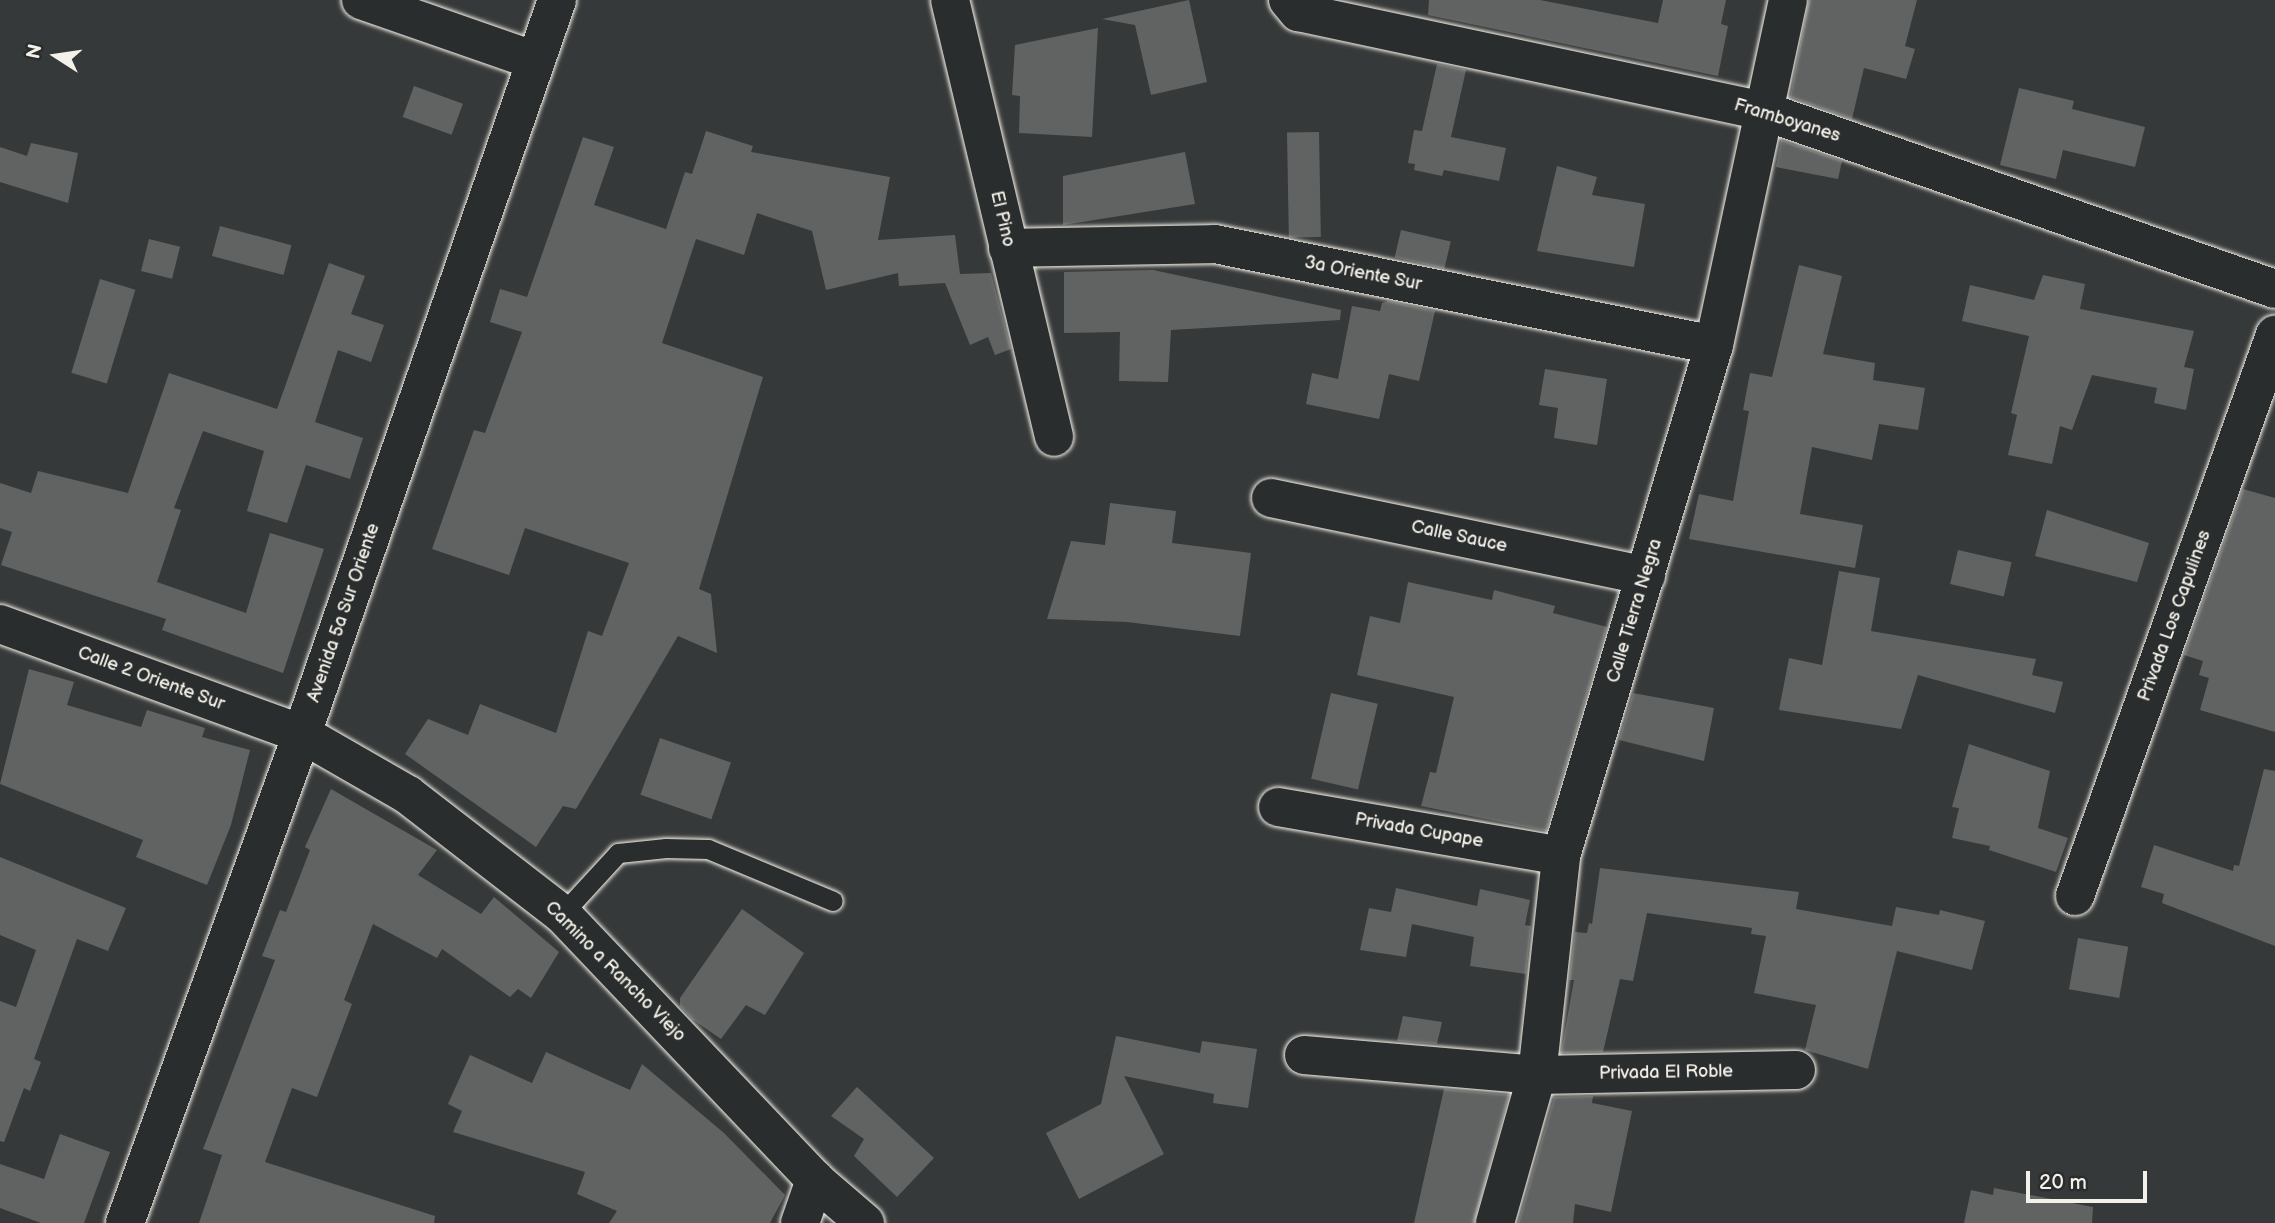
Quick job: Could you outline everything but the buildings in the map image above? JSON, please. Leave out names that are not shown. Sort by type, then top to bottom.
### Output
[{"type":"street","points":[[361,0],[536,61]]},
{"type":"street","name":"Avenida 5a Sur Oriente","points":[[125,1223],[302,734],[557,0]]},
{"type":"street","name":"El Pino","points":[[950,0],[1054,437]]},
{"type":"street","name":"Framboyanes","points":[[1288,0],[1298,12],[1761,110],[2275,289]]},
{"type":"street","name":"Calle Tierra Negra","points":[[1495,1223],[1537,1075],[1561,856],[1714,345],[1761,110],[1788,0]]},
{"type":"street","name":"3a Oriente Sur","points":[[1008,248],[1215,244],[1714,345]]},
{"type":"street","name":"Privada Los Capulines","points":[[2075,896],[2275,335]]},
{"type":"street","name":"Calle Sauce","points":[[1271,498],[1646,576]]},
{"type":"street","name":"Calle 2 Oriente Sur","points":[[0,624],[302,734]]},
{"type":"street","name":"Camino a Rancho Viejo","points":[[302,734],[408,795],[562,914],[814,1180],[865,1223]]},
{"type":"street","name":"Privada Cupape","points":[[1278,807],[1561,856]]},
{"type":"street","name":"Privada El Roble","points":[[1304,1055],[1537,1075],[1796,1070]]},
{"type":"street","points":[[800,1223],[814,1180]]},
{"type":"lane","points":[[562,914],[618,853],[666,848],[708,849],[833,901]]}]
